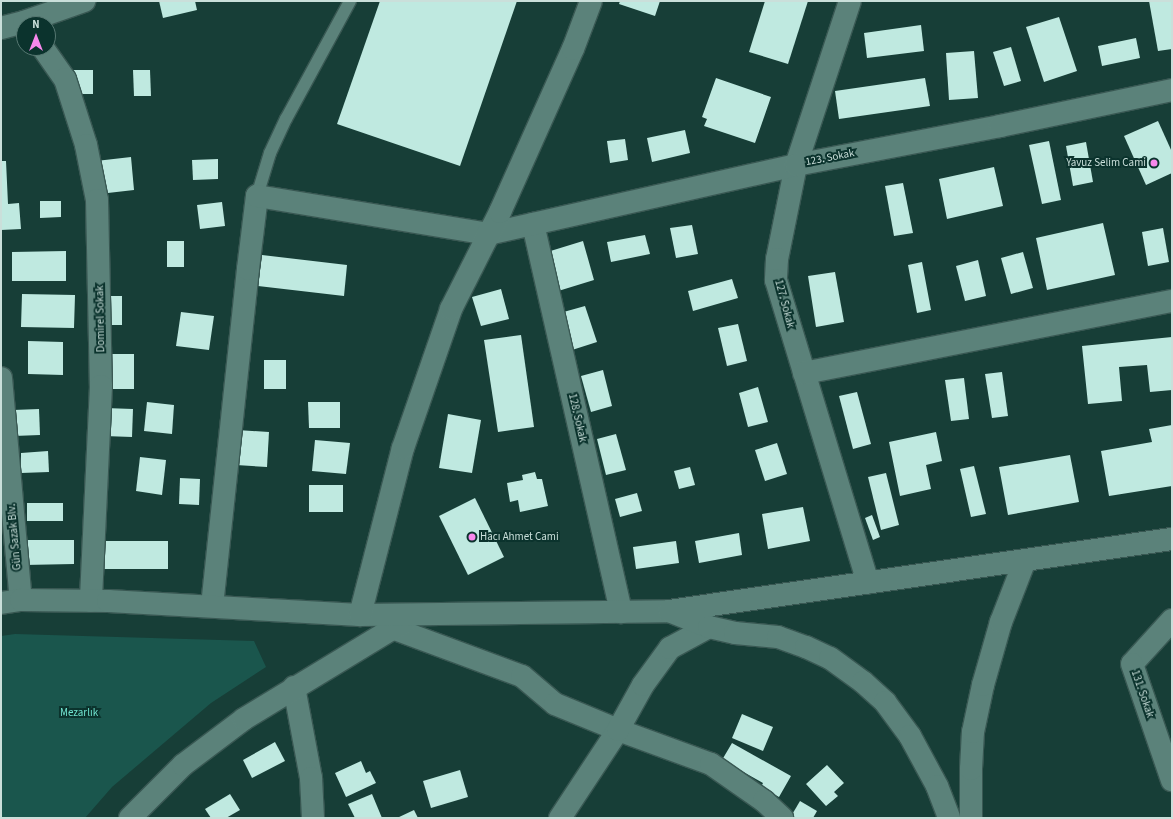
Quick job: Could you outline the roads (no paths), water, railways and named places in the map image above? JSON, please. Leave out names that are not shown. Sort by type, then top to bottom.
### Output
[{"type":"street","points":[[44,16],[84,1]]},
{"type":"street","points":[[360,615],[403,448],[451,309],[488,234],[573,49],[591,1]]},
{"type":"street","name":"127. Sokak","points":[[850,1],[796,165],[777,259],[776,280],[868,582]]},
{"type":"street","points":[[1,28],[16,25]]},
{"type":"street","name":"Domirel Sokak","points":[[49,56],[65,79],[86,145],[97,200],[101,386],[91,601]]},
{"type":"street","name":"123. Sokak","points":[[488,234],[796,165],[1000,126],[1172,90]]},
{"type":"street","points":[[212,606],[247,277],[258,196],[488,234]]},
{"type":"street","name":"128. Sokak","points":[[533,224],[621,612]]},
{"type":"street","points":[[804,373],[1172,302]]},
{"type":"street","name":"Gün Sazak Blv.","points":[[1,378],[11,602]]},
{"type":"street","points":[[11,602],[91,601],[212,606],[360,615],[668,611],[772,598],[868,582],[1172,540]]},
{"type":"street","points":[[971,818],[973,732],[983,685],[1001,622],[1025,560]]},
{"type":"street","points":[[668,611],[709,627],[735,633],[778,637],[806,647],[830,658],[862,682],[885,702],[910,736],[937,786],[949,818]]},
{"type":"street","points":[[130,818],[184,765],[244,719],[294,687],[416,614]]},
{"type":"street","name":"131. Sokak","points":[[1172,620],[1132,664],[1172,780]]},
{"type":"street","points":[[560,818],[618,730],[643,685],[670,648],[709,627]]},
{"type":"street","points":[[392,628],[522,676],[555,704],[618,730],[711,764],[764,801],[782,818]]},
{"type":"street","points":[[294,687],[311,778],[313,818]]},
{"type":"lane","points":[[258,196],[270,153],[286,119],[350,1]]},
{"type":"place","name":"Yavuz Selim Cami","points":[[1154,163]]},
{"type":"place","name":"Hacı Ahmet Cami","points":[[472,537]]},
{"type":"park label","name":"Mezarlık","points":[[79,713]]}]
